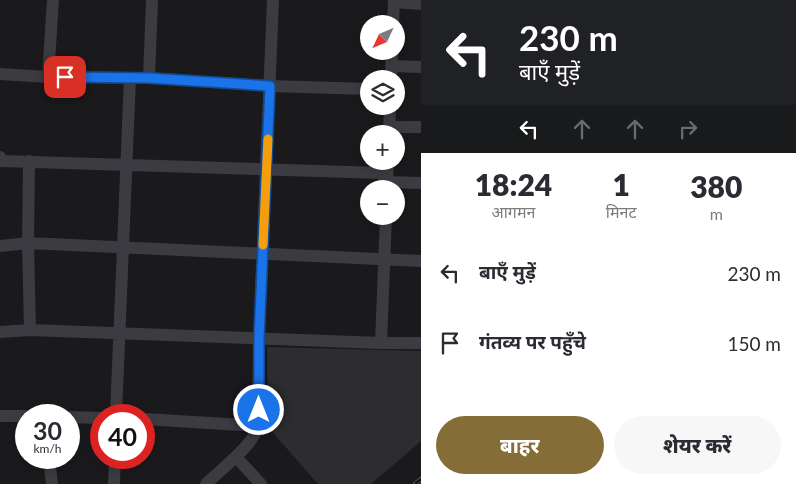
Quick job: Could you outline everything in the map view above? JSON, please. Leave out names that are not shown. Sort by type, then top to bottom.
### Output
[{"type":"street","points":[[48,77],[53,0]]},
{"type":"street","points":[[149,78],[152,0]]},
{"type":"street","points":[[206,484],[236,456],[252,438],[258,426],[259,338],[273,0]]},
{"type":"street","points":[[393,15],[394,1],[421,4]]},
{"type":"street","points":[[403,70],[421,67]]},
{"type":"street","points":[[0,74],[48,77],[149,78],[270,86],[360,89]]},
{"type":"street","points":[[116,404],[130,78]]},
{"type":"street","points":[[405,128],[421,127]]},
{"type":"street","points":[[0,166],[0,159],[381,174],[384,180]]},
{"type":"street","points":[[29,161],[30,330]]},
{"type":"street","points":[[405,184],[421,183]]},
{"type":"street","points":[[381,343],[386,225]]},
{"type":"street","points":[[0,246],[28,244],[122,249],[263,252],[421,261]]},
{"type":"street","points":[[0,332],[30,330],[118,332],[421,343]]},
{"type":"street","points":[[0,416],[15,416]]},
{"type":"street","points":[[155,420],[258,426]]},
{"type":"street","points":[[236,456],[261,484]]},
{"type":"street","points":[[51,469],[52,484]]},
{"type":"street","points":[[114,484],[115,469]]},
{"type":"building","points":[[267,347],[421,351],[421,441],[371,484],[318,484],[268,427]]},
{"type":"railway","points":[[415,484],[421,479]]},
{"type":"slow traffic","points":[[263,245],[268,139]]},
{"type":"route","points":[[65,77],[149,78],[270,86],[259,338],[259,410]]}]
